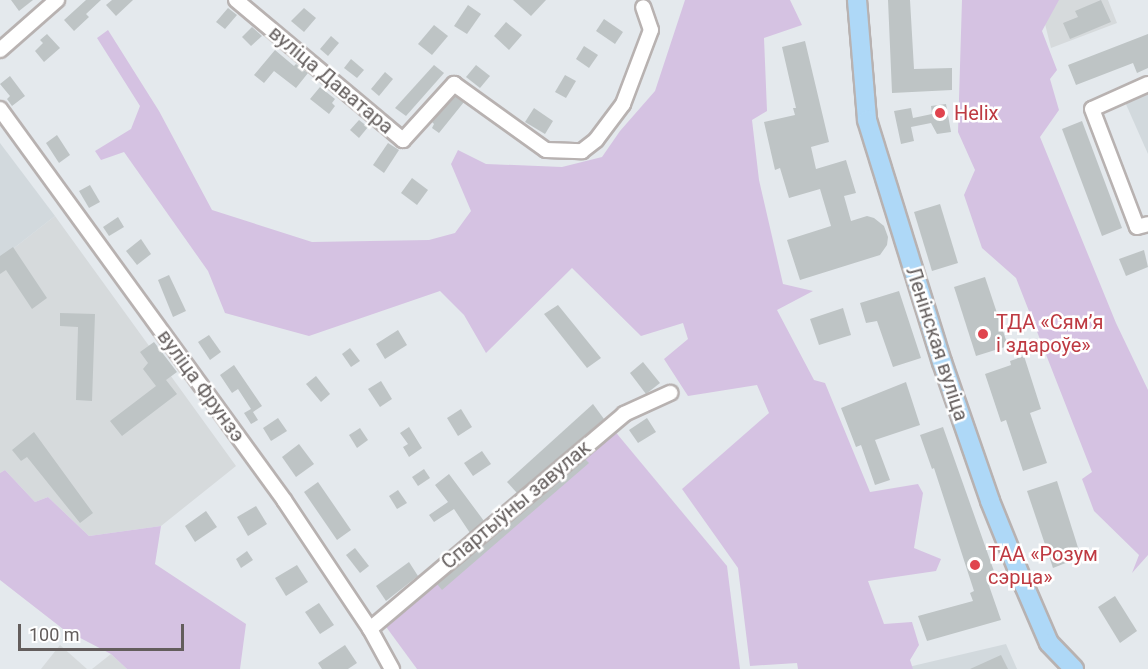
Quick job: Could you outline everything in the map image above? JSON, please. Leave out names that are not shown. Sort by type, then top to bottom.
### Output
[{"type":"main road","name":"Ленінская вуліца","points":[[857,0],[867,120],[934,338],[990,501],[1024,585],[1049,643],[1074,669]]},
{"type":"street","points":[[0,50],[57,0]]},
{"type":"street","name":"вуліца Даватара","points":[[236,0],[403,140],[454,84],[546,150],[582,151],[596,140],[623,104],[651,30],[643,7]]},
{"type":"street","points":[[1148,84],[1092,109],[1137,227],[1148,224]]},
{"type":"street","name":"вуліца Фрунзэ","points":[[0,109],[284,501],[370,628],[392,669]]},
{"type":"street","name":"Спартыўны завулак","points":[[370,628],[624,414],[670,393]]},
{"type":"shaded area","points":[[685,0],[790,0],[802,25],[764,38],[767,111],[752,120],[759,180],[783,284],[813,291],[777,310],[814,380],[825,383],[870,492],[918,484],[923,493],[914,548],[941,559],[936,571],[868,581],[884,624],[912,622],[919,645],[910,660],[913,669],[798,669],[797,663],[750,666],[738,568],[682,489],[769,413],[757,385],[688,396],[664,359],[688,339],[683,323],[641,336],[572,268],[486,353],[464,315],[440,291],[309,336],[225,313],[208,271],[124,152],[101,160],[95,151],[131,129],[140,106],[97,38],[108,30],[159,111],[212,210],[312,242],[429,240],[455,233],[471,211],[451,164],[458,150],[486,164],[562,167],[602,157],[620,131],[655,91]]},
{"type":"shaded area","points":[[962,0],[1059,0],[1042,31],[1057,70],[1050,79],[1059,110],[1040,137],[1116,323],[1148,390],[1148,555],[1132,573],[1139,555],[1094,511],[1082,479],[1092,472],[1016,278],[982,248],[964,195],[975,170],[958,132]]},
{"type":"shaded area","points":[[1039,0],[1108,0],[1117,23],[1051,48]]},
{"type":"shaded area","points":[[1148,92],[1148,154],[1125,102]]},
{"type":"shaded area","points":[[0,143],[55,216],[0,259]]},
{"type":"shaded area","points":[[55,216],[236,466],[161,526],[89,536],[48,497],[35,502],[5,470],[0,473],[0,259]]},
{"type":"shaded area","points":[[613,429],[727,566],[740,669],[417,669],[384,624]]},
{"type":"shaded area","points":[[5,470],[35,502],[48,497],[89,536],[161,526],[155,564],[246,624],[240,669],[127,669],[111,654],[63,629],[0,580],[0,473]]},
{"type":"shaded area","points":[[1006,644],[1017,669],[904,669],[904,668]]},
{"type":"shaded area","points":[[60,645],[87,669],[41,669]]},
{"type":"shaded area","points":[[111,654],[127,669],[92,669]]},
{"type":"building","points":[[11,0],[33,0],[19,11]]},
{"type":"building","points":[[86,0],[101,0],[86,14],[89,17],[74,31],[64,20]]},
{"type":"building","points":[[112,0],[133,0],[116,16],[106,5]]},
{"type":"building","points":[[513,0],[546,0],[531,16]]},
{"type":"building","points":[[888,0],[910,0],[914,69],[952,68],[952,90],[892,93]]},
{"type":"building","points":[[1101,0],[1111,22],[1070,39],[1063,23],[1078,17],[1075,11]]},
{"type":"building","points":[[468,5],[481,14],[467,34],[454,26]]},
{"type":"building","points":[[228,8],[237,15],[225,29],[216,22]]},
{"type":"building","points":[[304,8],[316,18],[304,32],[291,21]]},
{"type":"building","points":[[604,19],[623,32],[615,44],[596,31]]},
{"type":"building","points":[[506,22],[522,35],[509,50],[494,36]]},
{"type":"building","points":[[434,25],[448,36],[432,55],[418,44]]},
{"type":"building","points":[[252,27],[262,36],[251,46],[242,37]]},
{"type":"building","points":[[47,34],[60,48],[44,62],[35,51],[43,43],[40,40]]},
{"type":"building","points":[[1148,34],[1148,68],[1137,73],[1133,63],[1076,85],[1068,65]]},
{"type":"building","points":[[331,36],[339,43],[328,56],[320,49]]},
{"type":"building","points":[[805,41],[829,142],[811,147],[816,169],[846,160],[856,193],[844,196],[851,221],[867,216],[874,218],[884,226],[888,237],[887,245],[880,255],[800,280],[787,240],[831,226],[820,189],[789,198],[780,168],[775,170],[764,122],[795,115],[793,108],[796,108],[782,47]]},
{"type":"building","points":[[584,46],[598,55],[589,68],[576,59]]},
{"type":"building","points":[[275,50],[294,66],[296,64],[308,73],[296,88],[274,71],[264,83],[254,75]]},
{"type":"building","points":[[351,59],[364,70],[357,78],[344,68]]},
{"type":"building","points":[[434,65],[444,73],[406,116],[395,108]]},
{"type":"building","points":[[476,65],[490,76],[480,88],[466,77]]},
{"type":"building","points":[[385,72],[393,79],[379,96],[371,89]]},
{"type":"building","points":[[565,75],[576,81],[566,98],[555,92]]},
{"type":"building","points":[[10,76],[25,96],[12,106],[7,99],[10,96],[0,84]]},
{"type":"building","points":[[320,87],[335,99],[332,103],[335,106],[329,114],[310,99]]},
{"type":"building","points":[[455,96],[464,102],[439,133],[432,128],[434,124],[432,122]]},
{"type":"building","points":[[946,104],[951,132],[937,134],[931,123],[911,127],[914,141],[901,144],[894,111],[911,108],[913,118],[932,114],[931,106]]},
{"type":"building","points":[[534,108],[553,121],[545,134],[525,122]]},
{"type":"building","points":[[359,120],[368,127],[359,138],[350,130]]},
{"type":"building","points":[[1082,121],[1122,228],[1102,236],[1062,129]]},
{"type":"building","points":[[57,135],[70,155],[59,163],[46,143]]},
{"type":"building","points":[[388,143],[399,150],[384,173],[373,165]]},
{"type":"building","points":[[412,178],[428,190],[417,205],[401,193]]},
{"type":"building","points":[[90,185],[100,202],[89,208],[79,191]]},
{"type":"building","points":[[940,204],[958,263],[932,271],[914,212]]},
{"type":"building","points":[[118,217],[124,227],[109,236],[103,227]]},
{"type":"building","points":[[141,239],[151,254],[137,265],[126,251]]},
{"type":"building","points":[[13,247],[47,298],[32,309],[6,270],[0,274],[0,256]]},
{"type":"building","points":[[1144,250],[1148,267],[1126,276],[1119,259]]},
{"type":"building","points":[[169,275],[186,311],[173,317],[158,280]]},
{"type":"building","points":[[985,277],[1008,346],[976,356],[954,287]]},
{"type":"building","points":[[899,291],[921,358],[893,367],[877,321],[866,323],[860,303]]},
{"type":"building","points":[[558,305],[601,358],[587,368],[544,314]]},
{"type":"building","points":[[843,308],[851,335],[819,345],[810,319]]},
{"type":"building","points":[[60,313],[95,314],[92,401],[76,400],[78,327],[60,326]]},
{"type":"building","points":[[398,330],[407,345],[385,359],[376,344]]},
{"type":"building","points":[[209,335],[221,352],[210,360],[198,342]]},
{"type":"building","points":[[154,342],[177,372],[166,380],[177,394],[122,436],[110,421],[156,386],[143,369],[148,363],[140,352]]},
{"type":"building","points":[[350,348],[360,361],[351,367],[342,354]]},
{"type":"building","points":[[1024,356],[1041,409],[1030,413],[1047,463],[1023,471],[1006,420],[1001,422],[985,374],[1011,365],[1010,361]]},
{"type":"building","points":[[643,362],[660,383],[646,394],[630,373]]},
{"type":"building","points":[[234,365],[262,406],[253,412],[258,420],[251,424],[244,413],[251,409],[238,389],[232,393],[220,375]]},
{"type":"building","points":[[316,376],[330,394],[321,402],[306,384]]},
{"type":"building","points":[[381,381],[392,399],[380,407],[368,389]]},
{"type":"building","points":[[906,382],[920,425],[875,440],[890,480],[875,485],[861,445],[856,447],[841,408]]},
{"type":"building","points":[[593,404],[604,419],[517,493],[507,482]]},
{"type":"building","points":[[461,409],[472,427],[458,436],[447,418]]},
{"type":"building","points":[[278,418],[287,431],[271,441],[263,428]]},
{"type":"building","points":[[647,418],[656,432],[638,443],[629,430]]},
{"type":"building","points":[[409,427],[422,448],[409,457],[403,447],[408,444],[400,433]]},
{"type":"building","points":[[943,427],[995,574],[986,577],[1001,620],[927,641],[918,616],[973,601],[970,593],[974,591],[934,468],[932,469],[920,435]]},
{"type":"building","points":[[360,428],[368,440],[357,448],[349,435]]},
{"type":"building","points":[[34,432],[93,513],[80,523],[27,457],[21,461],[12,450]]},
{"type":"building","points":[[299,444],[314,464],[296,477],[282,457]]},
{"type":"building","points":[[482,451],[491,464],[473,476],[464,463]]},
{"type":"building","points":[[585,459],[589,463],[442,590],[437,584]]},
{"type":"building","points":[[424,469],[430,478],[418,486],[412,477]]},
{"type":"building","points":[[449,474],[484,521],[470,533],[454,509],[434,522],[429,515],[448,502],[435,485]]},
{"type":"building","points":[[1057,481],[1081,557],[1053,568],[1027,491]]},
{"type":"building","points":[[318,482],[351,530],[337,540],[304,492]]},
{"type":"building","points":[[398,490],[407,503],[397,509],[389,496]]},
{"type":"building","points":[[256,506],[267,524],[248,536],[237,517]]},
{"type":"building","points":[[206,511],[217,527],[195,542],[185,526]]},
{"type":"building","points":[[355,548],[369,566],[360,573],[346,555]]},
{"type":"building","points":[[247,551],[253,560],[241,568],[236,559]]},
{"type":"building","points":[[409,562],[418,576],[386,601],[376,586]]},
{"type":"building","points":[[297,565],[308,582],[286,596],[275,578]]},
{"type":"building","points":[[1115,596],[1137,631],[1120,643],[1098,607]]},
{"type":"building","points":[[319,603],[334,625],[320,634],[305,612]]},
{"type":"building","points":[[345,645],[357,663],[348,669],[322,669],[318,663]]},
{"type":"building","points":[[1001,655],[1008,669],[970,669]]},
{"type":"place","name":"Helix","points":[[940,113]]},
{"type":"place","name":"ТДА «Сямʼя і здароўе»","points":[[983,334]]},
{"type":"place","name":"ТАА «Розум сэрца»","points":[[975,565]]}]
